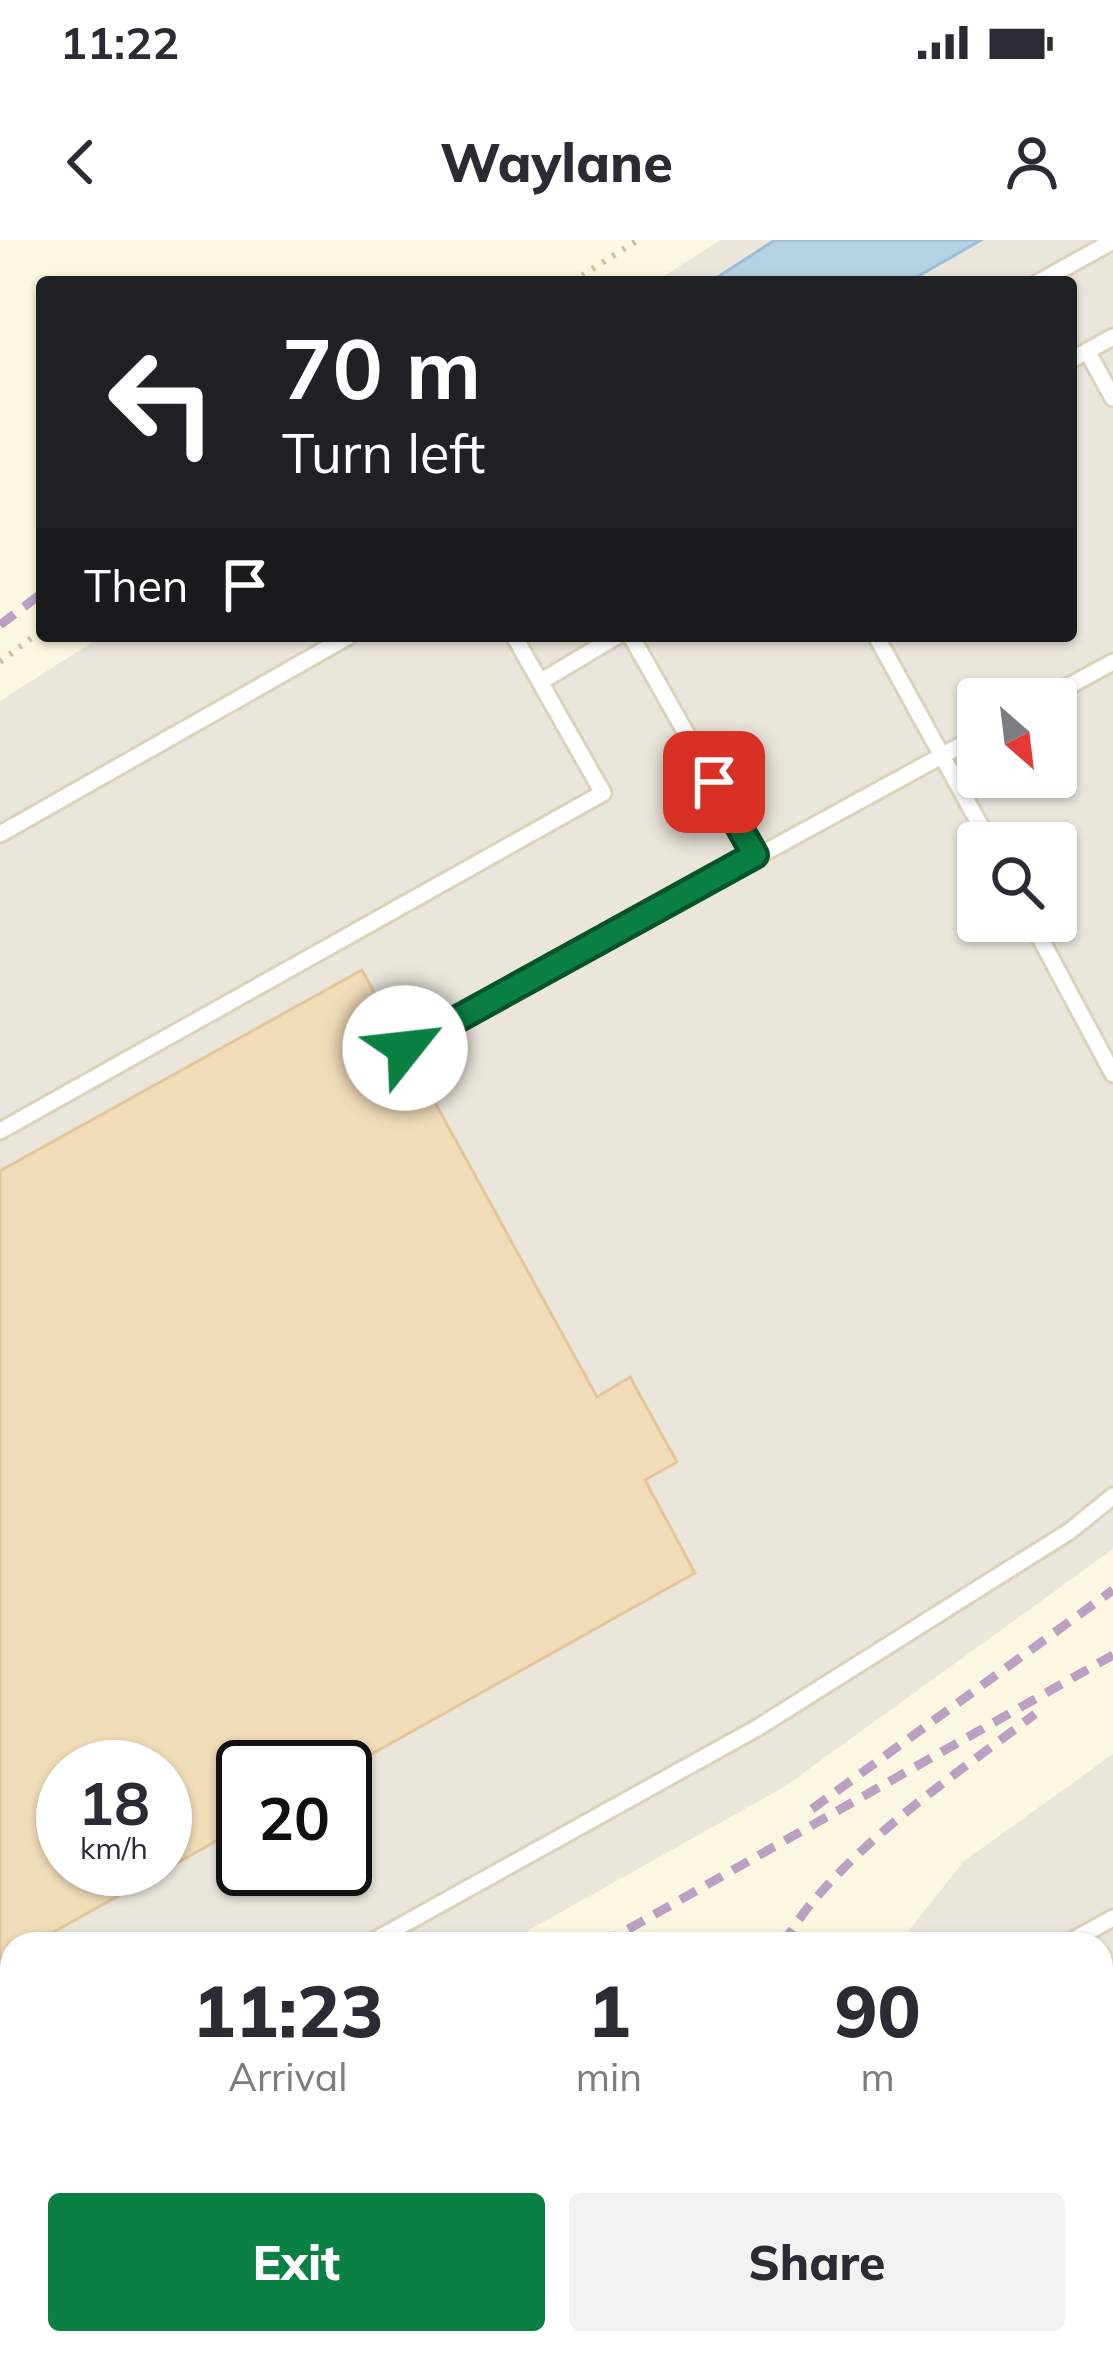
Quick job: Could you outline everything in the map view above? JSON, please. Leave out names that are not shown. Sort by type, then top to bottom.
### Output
[{"type":"lane","points":[[1051,276],[1113,241]]},
{"type":"lane","points":[[1077,357],[1113,337]]},
{"type":"lane","points":[[1087,351],[1113,398]]},
{"type":"lane","points":[[0,834],[338,642]]},
{"type":"lane","points":[[0,1131],[603,794],[517,642]]},
{"type":"lane","points":[[540,682],[607,642]]},
{"type":"lane","points":[[634,642],[755,855]]},
{"type":"lane","points":[[879,642],[979,822]]},
{"type":"lane","points":[[1077,682],[1113,662]]},
{"type":"lane","points":[[405,1048],[957,747]]},
{"type":"lane","points":[[1042,942],[1113,1074]]},
{"type":"lane","points":[[390,1932],[757,1728],[1070,1531],[1113,1496]]},
{"type":"path","points":[[581,276],[638,240]]},
{"type":"path","points":[[0,662],[36,635]]},
{"type":"shaded area","points":[[720,240],[1113,240],[1113,1549],[784,1787],[525,1932],[0,1932],[0,701],[93,642],[1077,642],[1077,276],[664,276]]},
{"type":"shaded area","points":[[1113,1754],[1113,1932],[908,1932],[964,1861]]},
{"type":"water","points":[[775,240],[981,240],[918,276],[719,276]]},
{"type":"building","points":[[362,970],[597,1397],[630,1377],[677,1462],[645,1480],[695,1573],[372,1754],[372,1740],[216,1740],[216,1841],[192,1855],[192,1740],[36,1740],[36,1896],[118,1896],[53,1932],[0,1932],[0,1171]]},
{"type":"railway","points":[[0,625],[36,598]]},
{"type":"railway","points":[[812,1809],[1113,1590]]},
{"type":"railway","points":[[623,1932],[1113,1655]]},
{"type":"railway","points":[[791,1932],[865,1847],[1035,1714]]},
{"type":"route","points":[[405,1048],[755,855],[714,782]]}]
